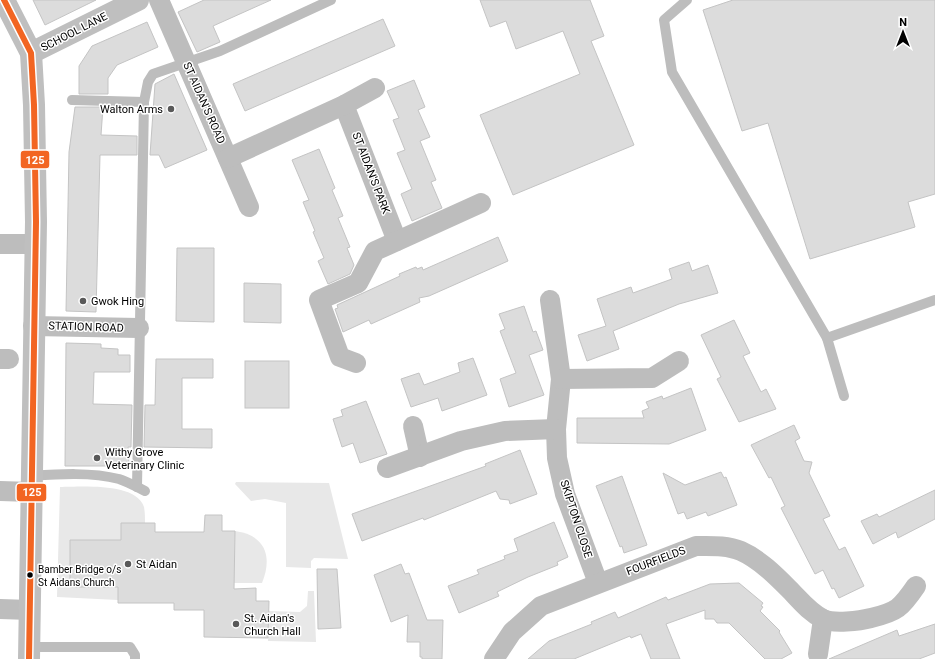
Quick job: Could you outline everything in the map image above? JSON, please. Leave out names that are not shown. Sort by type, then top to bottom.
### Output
[{"type":"main road","points":[[4,0],[31,53]]},
{"type":"main road","name":"SCHOOL LANE","points":[[31,53],[138,0]]},
{"type":"main road","name":"STATION ROAD","points":[[29,653],[35,244],[34,113],[31,53]]},
{"type":"street","name":"ST AIDAN'S ROAD","points":[[159,0],[249,207]]},
{"type":"street","points":[[228,158],[344,105],[375,88]]},
{"type":"street","name":"ST AIDAN'S PARK","points":[[344,105],[397,241]]},
{"type":"street","points":[[356,363],[340,357],[319,300],[358,283],[375,251],[481,203]]},
{"type":"street","points":[[0,244],[35,244]]},
{"type":"street","name":"SKIPTON CLOSE","points":[[550,300],[561,379],[556,429],[557,458],[565,494],[598,583]]},
{"type":"street","name":"STATION ROAD","points":[[33,326],[139,328]]},
{"type":"street","points":[[561,379],[652,378],[679,361]]},
{"type":"street","points":[[413,426],[420,457]]},
{"type":"street","points":[[387,468],[461,441],[505,431],[556,429]]},
{"type":"street","points":[[0,491],[31,484]]},
{"type":"street","name":"FOURFIELDS","points":[[494,659],[512,632],[541,606],[696,546],[721,546],[741,551],[763,565],[803,605],[824,619],[842,622],[865,620],[887,614],[904,604],[916,586]]},
{"type":"street","points":[[0,609],[30,610]]},
{"type":"street","points":[[818,654],[824,619]]},
{"type":"lane","points":[[31,484],[68,474],[99,476],[120,480],[141,489],[139,328],[144,102],[148,82],[153,74],[186,64],[220,51],[331,0]]},
{"type":"lane","points":[[687,0],[664,20],[672,72],[827,338],[844,396]]},
{"type":"lane","points":[[72,100],[144,102]]},
{"type":"lane","points":[[827,338],[935,300]]},
{"type":"lane","points":[[29,653],[130,647],[135,655],[135,659]]},
{"type":"shaded area","points":[[236,482],[329,483],[348,559],[314,558],[311,561],[311,568],[286,567],[286,503],[265,499],[251,501],[235,484]]},
{"type":"shaded area","points":[[60,487],[93,487],[119,490],[130,493],[139,499],[144,507],[145,523],[121,540],[70,540],[118,587],[118,600],[57,597]]},
{"type":"shaded area","points":[[235,531],[245,533],[253,537],[260,542],[264,548],[267,564],[262,583],[234,583]]},
{"type":"shaded area","points":[[308,591],[314,591],[316,642],[268,641],[269,611],[300,612],[307,606]]},
{"type":"building","points":[[33,0],[96,0],[45,25]]},
{"type":"building","points":[[204,0],[271,0],[213,26],[220,42],[197,52],[178,12]]},
{"type":"building","points":[[480,0],[590,0],[604,36],[591,41],[634,145],[513,195],[480,115],[580,74],[563,31],[516,49],[506,21],[490,27]]},
{"type":"building","points":[[733,0],[935,0],[935,194],[908,202],[915,227],[810,259],[768,123],[742,131],[703,10]]},
{"type":"building","points":[[383,19],[395,46],[245,111],[233,84]]},
{"type":"building","points":[[147,22],[158,47],[117,65],[108,78],[108,94],[79,94],[79,66],[92,46]]},
{"type":"building","name":"Walton Arms","points":[[174,74],[207,150],[165,168],[159,155],[150,155],[155,84]]},
{"type":"building","points":[[414,80],[425,107],[418,110],[430,137],[420,141],[436,180],[431,182],[442,208],[412,221],[401,194],[412,189],[397,153],[405,150],[393,120],[399,118],[387,91]]},
{"type":"building","points":[[75,107],[103,107],[101,135],[137,136],[137,155],[100,155],[96,312],[66,311],[69,152]]},
{"type":"building","points":[[319,149],[335,188],[332,190],[343,216],[338,218],[350,247],[347,248],[354,265],[350,274],[328,284],[318,261],[324,258],[303,202],[309,200],[292,160]]},
{"type":"building","points":[[498,237],[508,261],[429,296],[419,298],[420,302],[371,324],[369,320],[343,332],[335,309],[338,308],[337,305],[400,276],[399,274],[416,267],[417,269],[422,267],[423,270]]},
{"type":"building","points":[[177,248],[214,248],[214,322],[176,321]]},
{"type":"building","points":[[689,262],[692,271],[708,265],[718,293],[679,304],[613,331],[619,349],[587,361],[578,335],[606,326],[597,299],[631,287],[633,293],[672,279],[669,269]]},
{"type":"building","points":[[244,283],[281,284],[281,323],[244,322]]},
{"type":"building","points":[[524,306],[533,332],[536,331],[543,350],[529,355],[544,395],[509,407],[500,379],[516,373],[500,331],[505,329],[499,314]]},
{"type":"building","points":[[734,320],[750,353],[743,356],[761,392],[766,389],[776,409],[739,422],[717,379],[721,377],[701,335]]},
{"type":"building","points":[[66,343],[101,344],[101,348],[118,349],[118,355],[130,355],[130,372],[94,372],[93,404],[132,405],[131,447],[128,447],[129,466],[65,466]]},
{"type":"building","points":[[473,358],[487,395],[442,411],[438,398],[411,407],[401,379],[419,373],[424,385],[460,372],[458,363]]},
{"type":"building","points":[[156,359],[213,359],[213,378],[182,378],[182,429],[212,429],[212,448],[144,447],[145,405],[155,405]]},
{"type":"building","points":[[245,361],[289,361],[289,408],[245,408]]},
{"type":"building","points":[[691,388],[706,430],[669,444],[577,443],[577,418],[644,418],[642,411],[649,408],[646,402],[662,396],[663,399]]},
{"type":"building","points":[[366,401],[387,454],[360,463],[353,443],[342,447],[333,419],[343,416],[341,410]]},
{"type":"building","points":[[794,425],[800,438],[795,441],[804,461],[812,462],[809,473],[830,516],[823,519],[839,550],[845,547],[864,586],[839,598],[834,588],[832,589],[823,570],[815,574],[781,508],[785,506],[771,477],[769,478],[751,445]]},
{"type":"building","points":[[520,450],[537,494],[510,504],[509,500],[500,499],[496,491],[424,520],[423,518],[362,541],[352,514],[486,466],[485,464]]},
{"type":"building","points":[[721,472],[724,478],[726,477],[737,505],[708,516],[706,512],[687,519],[684,512],[678,514],[663,473],[685,485]]},
{"type":"building","points":[[622,476],[647,545],[624,553],[622,546],[620,547],[596,486]]},
{"type":"building","points":[[935,490],[935,519],[898,538],[896,532],[873,544],[861,521],[877,514],[879,517]]},
{"type":"building","points":[[205,515],[222,515],[222,531],[235,531],[234,589],[256,588],[256,601],[269,601],[268,638],[204,637],[204,610],[174,610],[174,603],[118,603],[118,587],[70,587],[70,540],[121,540],[121,523],[155,523],[155,532],[204,532]]},
{"type":"building","points":[[554,522],[568,557],[557,562],[558,565],[497,592],[499,596],[459,613],[448,586],[479,574],[477,570],[505,559],[504,556],[518,551],[514,539]]},
{"type":"building","points":[[401,564],[405,574],[409,573],[427,620],[443,620],[442,659],[422,659],[422,657],[420,657],[420,642],[407,642],[408,615],[391,622],[374,575]]},
{"type":"building","points":[[317,569],[337,569],[341,628],[318,629]]},
{"type":"building","points":[[739,583],[763,603],[761,606],[763,607],[760,611],[780,631],[779,632],[792,653],[781,659],[765,659],[729,623],[717,623],[714,619],[705,619],[705,610],[666,624],[680,659],[651,659],[641,634],[631,638],[630,636],[574,659],[528,659],[549,641],[592,624],[591,622],[615,612],[618,618],[666,597],[668,600],[710,584]]},
{"type":"building","points":[[935,624],[935,653],[919,659],[829,659],[897,630],[899,636]]},
{"type":"transit line","name":"125","points":[[4,0],[31,53],[34,105],[36,222],[29,659]]},
{"type":"place","name":"Walton Arms","points":[[171,109]]},
{"type":"place","name":"Gwok Hing","points":[[83,301]]},
{"type":"place","name":"Withy Grove Veterinary Clinic","points":[[97,458]]},
{"type":"place","name":"St Aidan","points":[[128,564]]},
{"type":"place","name":"Bamber Bridge o/s St Aidans Church","points":[[30,575]]},
{"type":"place","name":"St. Aidan's Church Hall","points":[[236,624]]}]
